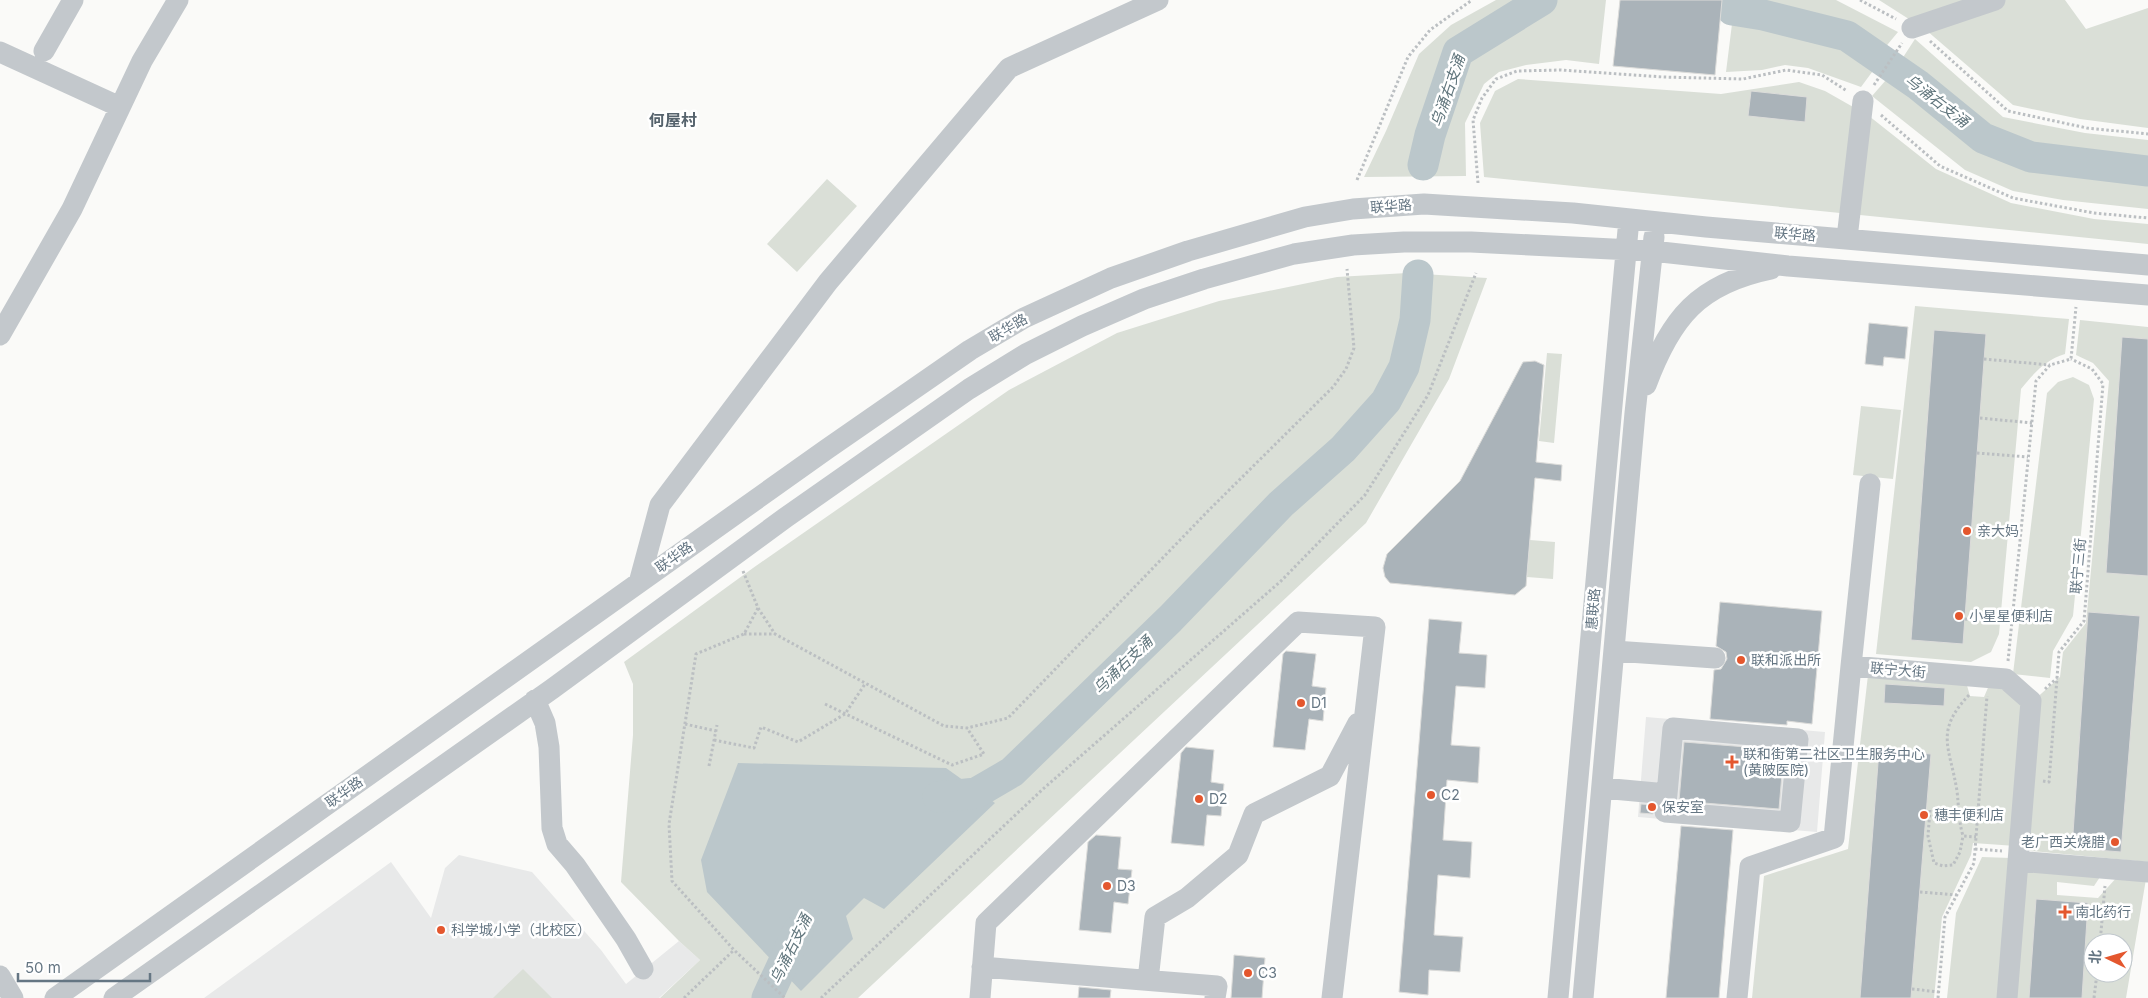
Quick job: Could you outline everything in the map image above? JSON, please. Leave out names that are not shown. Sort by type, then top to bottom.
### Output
[{"type":"street","points":[[44,51],[73,0]]},
{"type":"street","points":[[0,335],[72,208],[142,61],[178,0]]},
{"type":"street","points":[[639,583],[660,505],[828,282],[1010,68],[1158,0]]},
{"type":"street","points":[[1909,32],[1995,0]]},
{"type":"street","points":[[0,52],[120,107]]},
{"type":"street","points":[[1847,238],[1866,96]]},
{"type":"street","name":"联华路","points":[[55,998],[970,350],[1024,318],[1111,278],[1188,251],[1305,217],[1353,208],[1424,204],[1472,205],[2148,265]]},
{"type":"street","name":"惠联路","points":[[1558,998],[1629,219]]},
{"type":"street","name":"惠联路","points":[[1583,998],[1635,413],[1655,222]]},
{"type":"street","points":[[114,998],[535,700],[785,518],[969,389],[1026,354],[1082,326],[1144,299],[1204,279],[1294,254],[1353,246],[1404,242],[1471,242],[1652,251],[1788,266],[2148,295]]},
{"type":"street","points":[[1635,413],[1658,352],[1676,324],[1692,306],[1707,292],[1743,275],[1788,266]]},
{"type":"street","points":[[1851,666],[1870,484]]},
{"type":"street","points":[[980,998],[986,923],[1298,622],[1374,627],[1332,998]]},
{"type":"street","points":[[1614,651],[1715,658]]},
{"type":"street","name":"联宁大街","points":[[1737,998],[1750,867],[1834,838],[1851,666],[1997,678]]},
{"type":"street","points":[[1997,678],[2031,701],[2007,998]]},
{"type":"street","points":[[535,700],[545,723],[549,747],[552,828],[557,844],[575,865],[626,939],[643,969]]},
{"type":"street","points":[[1148,980],[1155,917],[1187,898],[1238,855],[1254,814],[1330,776],[1364,711]]},
{"type":"street","points":[[1673,728],[1798,739],[1790,822],[1665,812],[1666,794],[1673,728]]},
{"type":"street","points":[[1602,788],[1666,794]]},
{"type":"street","points":[[2018,856],[2148,872]]},
{"type":"street","points":[[982,967],[1216,986],[1215,998]]},
{"type":"street","points":[[0,976],[13,998]]},
{"type":"path","points":[[1356,180],[1408,56],[1430,30],[1472,0]]},
{"type":"path","points":[[1860,0],[1909,32],[1922,33],[2008,111],[2087,128],[2148,134]]},
{"type":"path","points":[[1866,96],[1909,32]]},
{"type":"path","points":[[1478,184],[1473,147],[1473,120],[1482,98],[1496,80],[1517,72],[1560,70],[1663,77],[1744,79],[1786,70],[1822,75],[1866,96],[1940,166],[2014,198],[2094,213],[2148,218]]},
{"type":"path","points":[[742,568],[758,608],[775,634],[944,726],[967,728],[1008,718],[1209,510],[1333,387],[1346,369],[1354,348],[1347,270]]},
{"type":"path","points":[[821,998],[1043,789],[1281,580],[1365,495],[1428,395],[1476,274]]},
{"type":"path","points":[[1984,359],[2050,365],[2071,359],[2076,306]]},
{"type":"path","name":"联宁三街","points":[[2049,782],[2059,652],[2084,622],[2104,384],[2092,369],[2071,359]]},
{"type":"path","points":[[1938,998],[1946,918],[1974,863],[1997,678],[2011,623],[2036,381],[2050,365]]},
{"type":"path","points":[[1980,418],[2032,423]]},
{"type":"path","points":[[1977,453],[2028,457]]},
{"type":"path","points":[[1971,531],[2020,536]]},
{"type":"path","points":[[744,634],[758,608]]},
{"type":"path","points":[[1964,619],[2011,623]]},
{"type":"path","points":[[775,634],[744,634],[696,654],[670,824],[672,881],[734,950],[785,998]]},
{"type":"path","points":[[1930,810],[1928,836],[1930,854],[1934,862],[1944,866],[1953,865],[1960,852],[1963,836],[1958,817],[1957,793],[1946,745],[1948,724],[1956,709],[1997,678]]},
{"type":"path","points":[[714,740],[754,748],[761,727],[798,742],[845,714],[865,684]]},
{"type":"path","points":[[825,704],[952,765],[984,754],[967,728]]},
{"type":"path","points":[[685,724],[716,731]]},
{"type":"path","points":[[709,766],[717,725]]},
{"type":"path","points":[[1963,836],[1976,837]]},
{"type":"path","points":[[1975,849],[2018,856]]},
{"type":"path","points":[[2101,933],[2106,880]]},
{"type":"path","points":[[1920,892],[1958,894]]},
{"type":"path","points":[[684,998],[734,950]]},
{"type":"path","points":[[2094,998],[2096,983]]},
{"type":"path","points":[[1912,989],[1939,992]]},
{"type":"shaded area","points":[[1496,0],[1606,0],[1599,64],[1566,60],[1526,65],[1499,72],[1484,84],[1465,123],[1466,176],[1364,177],[1419,54],[1451,25]]},
{"type":"shaded area","points":[[1735,0],[1836,0],[1898,32],[1883,50],[1829,22],[1735,3]]},
{"type":"shaded area","points":[[1879,0],[2065,0],[2086,29],[2148,8],[2148,128],[2080,119],[2013,105],[1926,30]]},
{"type":"shaded area","points":[[1733,16],[1768,22],[1845,42],[1878,64],[1861,87],[1808,68],[1785,65],[1762,70],[1726,72]]},
{"type":"shaded area","points":[[1915,39],[2003,117],[2085,133],[2148,140],[2148,165],[2037,153],[1988,132],[1900,62]]},
{"type":"shaded area","points":[[1893,72],[1948,121],[1984,145],[2033,165],[2148,178],[2148,209],[2063,200],[2013,191],[1965,170],[1872,96]]},
{"type":"shaded area","points":[[1518,79],[1721,94],[1799,82],[1825,91],[1869,116],[1936,169],[2011,203],[2094,219],[2148,224],[2148,244],[1484,177],[1480,123],[1495,91]]},
{"type":"shaded area","points":[[827,179],[857,206],[797,272],[767,244]]},
{"type":"shaded area","points":[[1407,273],[1487,278],[1449,379],[1366,523],[858,998],[660,998],[700,960],[621,882],[633,735],[633,684],[624,662],[753,568],[1009,390],[1117,333],[1219,301],[1337,277]]},
{"type":"shaded area","points":[[1915,306],[2069,319],[2065,354],[2046,363],[2035,372],[2021,389],[1999,634],[1991,652],[1971,662],[1876,654]]},
{"type":"shaded area","points":[[2080,320],[2148,327],[2148,862],[2022,850],[2033,701],[2060,677],[2063,652],[2086,623],[2109,381],[2093,363],[2076,355]]},
{"type":"shaded area","points":[[1547,353],[1562,354],[1554,443],[1539,441]]},
{"type":"shaded area","points":[[2073,377],[2089,385],[2094,399],[2073,616],[2053,651],[2050,678],[2013,674],[2047,393],[2058,382]]},
{"type":"shaded area","points":[[1861,406],[1901,410],[1893,479],[1853,475]]},
{"type":"shaded area","points":[[1530,540],[1555,542],[1553,579],[1527,577]]},
{"type":"shaded area","points":[[1868,675],[1966,682],[1970,696],[1984,697],[1990,683],[2006,685],[2026,705],[2016,846],[1973,843],[1971,855],[1942,917],[1934,998],[1752,998],[1764,876],[1848,849]]},
{"type":"shaded area","name":"联和街第二社区卫生服务中心 (黄陂医院)","points":[[1646,717],[1825,732],[1817,832],[1638,817]]},
{"type":"shaded area","name":"科学城小学（北校区）","points":[[459,855],[532,872],[601,950],[626,984],[679,941],[700,960],[659,998],[204,998],[391,862],[431,918],[445,868]]},
{"type":"shaded area","points":[[1982,857],[2011,858],[1999,998],[1947,998],[1956,913]]},
{"type":"shaded area","points":[[2022,866],[2102,874],[2094,886],[2057,882],[2057,895],[2098,898],[2118,876],[2146,879],[2133,956],[2133,933],[2083,933],[2083,983],[2129,983],[2126,998],[2010,998]]},
{"type":"shaded area","points":[[523,969],[552,998],[493,998]]},
{"type":"water","points":[[738,763],[946,768],[995,803],[884,909],[864,898],[846,916],[853,939],[801,991],[707,892],[701,860]]},
{"type":"building","points":[[1620,0],[1722,0],[1715,75],[1613,66]]},
{"type":"building","points":[[1751,91],[1807,97],[1805,122],[1748,116]]},
{"type":"building","points":[[1869,323],[1908,327],[1905,359],[1884,357],[1883,366],[1865,364]]},
{"type":"building","points":[[1934,330],[1986,334],[1963,644],[1911,640]]},
{"type":"building","points":[[2122,337],[2148,339],[2148,576],[2106,573]]},
{"type":"building","points":[[1535,361],[1544,365],[1536,462],[1562,465],[1561,481],[1535,478],[1526,586],[1515,595],[1390,583],[1385,577],[1383,568],[1387,554],[1460,481],[1523,362]]},
{"type":"building","points":[[1720,602],[1822,611],[1812,724],[1787,721],[1787,725],[1710,719],[1714,670],[1721,669],[1727,659],[1726,652],[1716,646]]},
{"type":"building","points":[[2088,612],[2140,616],[2121,852],[2072,848]]},
{"type":"building","name":"C2","points":[[1429,619],[1462,622],[1459,653],[1487,655],[1485,688],[1456,686],[1451,745],[1480,747],[1478,783],[1447,780],[1443,840],[1472,842],[1470,878],[1438,875],[1434,935],[1463,937],[1460,972],[1429,970],[1428,995],[1399,992]]},
{"type":"building","name":"D1","points":[[1286,651],[1316,654],[1312,686],[1326,688],[1323,721],[1309,719],[1305,750],[1273,747],[1283,654]]},
{"type":"building","points":[[1885,684],[1945,688],[1944,706],[1884,703]]},
{"type":"building","points":[[1684,742],[1784,750],[1779,809],[1679,801]]},
{"type":"building","name":"D2","points":[[1186,747],[1214,750],[1211,782],[1224,784],[1221,816],[1207,815],[1204,846],[1171,843],[1181,753]]},
{"type":"building","points":[[1879,750],[1931,754],[1911,998],[1860,998]]},
{"type":"building","points":[[1641,804],[1653,805],[1653,814],[1640,813]]},
{"type":"building","points":[[1681,826],[1733,830],[1719,998],[1666,998]]},
{"type":"building","name":"D3","points":[[1096,835],[1121,837],[1118,869],[1132,870],[1128,904],[1114,902],[1111,933],[1079,930],[1088,842]]},
{"type":"building","points":[[2036,899],[2088,903],[2086,933],[2083,933],[2082,998],[2029,998]]},
{"type":"building","name":"C3","points":[[1234,955],[1265,958],[1262,998],[1231,998]]},
{"type":"building","points":[[1079,987],[1111,990],[1110,998],[1078,998]]},
{"type":"waterway","name":"乌涌右支涌","points":[[1423,165],[1430,135],[1458,52],[1542,0]]},
{"type":"waterway","name":"乌涌右支涌","points":[[1732,10],[1763,15],[1847,36],[1918,85],[1983,138],[2031,157],[2148,171]]},
{"type":"waterway","name":"乌涌右支涌","points":[[938,797],[976,793],[1012,772],[1170,619],[1281,504],[1343,449],[1386,401],[1404,367],[1415,320],[1418,275]]},
{"type":"waterway","name":"乌涌右支涌","points":[[767,998],[798,931]]},
{"type":"place","name":"亲大妈","points":[[1967,531]]},
{"type":"place","name":"小星星便利店","points":[[1959,616]]},
{"type":"place","name":"联和派出所","points":[[1741,660]]},
{"type":"place","name":"D1","points":[[1301,703]]},
{"type":"place","name":"联和街第二社区卫生服务中心 (黄陂医院)","points":[[1732,762]]},
{"type":"place","name":"C2","points":[[1431,795]]},
{"type":"place","name":"D2","points":[[1199,799]]},
{"type":"place","name":"保安室","points":[[1652,807]]},
{"type":"place","name":"穗丰便利店","points":[[1924,815]]},
{"type":"place","name":"老广西关烧腊","points":[[2115,842]]},
{"type":"place","name":"D3","points":[[1107,886]]},
{"type":"place","name":"南北药行","points":[[2065,912]]},
{"type":"place","name":"科学城小学（北校区）","points":[[441,930]]},
{"type":"place","name":"C3","points":[[1248,973]]},
{"type":"district","name":"何屋村","points":[[673,120]]}]
